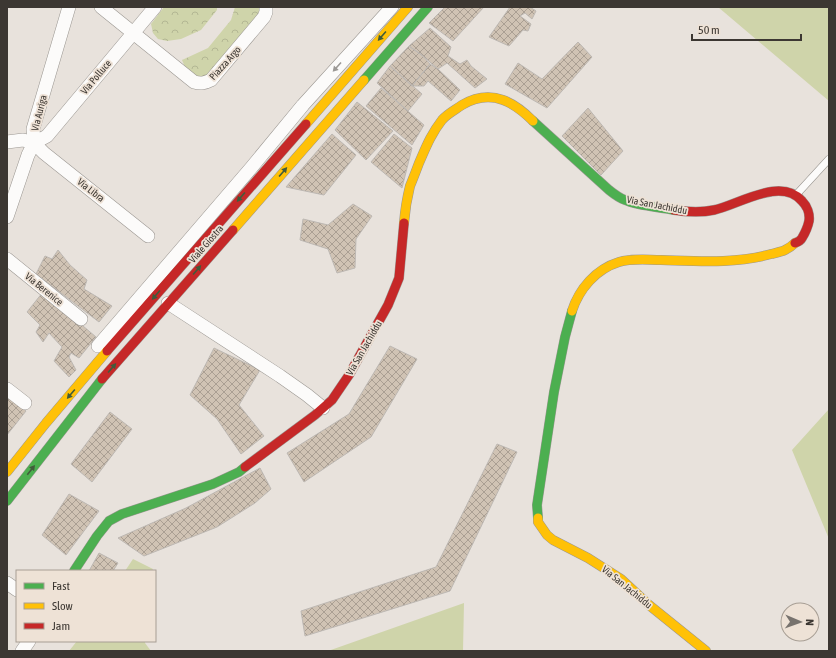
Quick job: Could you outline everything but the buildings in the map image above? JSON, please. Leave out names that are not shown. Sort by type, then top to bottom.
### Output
[{"type":"street","name":"Via Auriga","points":[[7,217],[28,155],[34,143],[33,129],[69,7]]},
{"type":"street","points":[[101,7],[133,33]]},
{"type":"street","name":"Via Polluce","points":[[34,143],[47,136],[155,7]]},
{"type":"street","name":"Piazza Argo","points":[[133,33],[194,82],[200,84],[206,83],[211,80],[264,18],[266,7]]},
{"type":"street","points":[[93,367],[97,347],[246,174],[303,105],[392,7]]},
{"type":"street","name":"Viale Giostra","points":[[7,472],[93,367],[408,7]]},
{"type":"street","name":"Viale Giostra","points":[[7,501],[106,374],[428,7]]},
{"type":"street","name":"Via San Jachiddu","points":[[75,570],[96,536],[109,521],[122,514],[213,484],[239,472],[332,400],[349,375],[388,305],[396,286],[400,268],[407,199],[414,176],[431,135],[443,119],[451,112],[469,101],[494,98],[503,100],[527,115],[616,196],[634,203],[699,213],[715,210],[769,192],[784,191],[796,195],[806,204],[809,225],[801,242],[790,249],[760,258],[744,260],[631,260],[614,264],[595,275],[581,290],[568,323],[550,408],[536,505],[538,522],[542,529],[553,540],[588,558],[621,579],[706,651]]},
{"type":"street","points":[[7,142],[23,140],[34,143]]},
{"type":"street","name":"Via Libra","points":[[34,143],[44,153],[148,236]]},
{"type":"street","name":"Via Berenice","points":[[7,259],[81,319]]},
{"type":"street","points":[[168,303],[307,394],[323,408]]},
{"type":"street","points":[[7,389],[25,403]]},
{"type":"street","points":[[7,583],[16,589]]},
{"type":"street","points":[[22,651],[28,642]]},
{"type":"lane","points":[[796,195],[829,159]]},
{"type":"green space","points":[[164,7],[217,7],[217,10],[201,30],[181,39],[167,41],[158,39],[153,33],[151,24]]},
{"type":"green space","points":[[235,7],[260,7],[261,14],[206,77],[196,77],[185,67],[182,60],[208,48],[231,20]]},
{"type":"green space","points":[[718,7],[829,7],[829,101]]},
{"type":"green space","points":[[829,409],[829,539],[792,450]]},
{"type":"green space","points":[[133,559],[153,569],[152,570],[126,570]]},
{"type":"green space","points":[[464,603],[463,651],[328,651]]},
{"type":"green space","points":[[76,642],[145,642],[151,651],[69,651]]},
{"type":"traffic: fast","points":[[364,80],[428,7]]},
{"type":"traffic: fast","points":[[533,121],[609,190],[619,197],[636,204],[674,210]]},
{"type":"traffic: fast","points":[[538,518],[537,505],[554,392],[572,311]]},
{"type":"traffic: fast","points":[[7,501],[102,379]]},
{"type":"traffic: fast","points":[[75,570],[97,536],[109,521],[122,514],[213,484],[239,472],[245,467]]},
{"type":"traffic: slow","points":[[306,124],[408,7]]},
{"type":"traffic: slow","points":[[233,230],[364,80]]},
{"type":"traffic: slow","points":[[404,223],[410,186],[419,163],[426,146],[438,125],[446,116],[462,105],[472,101],[482,98],[498,98],[511,104],[533,121]]},
{"type":"traffic: slow","points":[[572,311],[579,295],[590,281],[603,270],[619,262],[635,260],[730,261],[782,251],[795,243]]},
{"type":"traffic: slow","points":[[7,472],[107,351]]},
{"type":"traffic: slow","points":[[538,518],[538,522],[547,535],[553,540],[588,558],[621,579],[649,605],[706,651]]},
{"type":"traffic: jam","points":[[107,351],[306,124]]},
{"type":"traffic: jam","points":[[674,210],[694,212],[709,211],[759,194],[783,191],[793,194],[802,201],[809,213],[809,221],[805,232],[801,239],[795,243]]},
{"type":"traffic: jam","points":[[245,467],[315,415],[332,400],[349,375],[388,305],[399,278],[404,223]]},
{"type":"traffic: jam","points":[[102,379],[233,230]]}]
